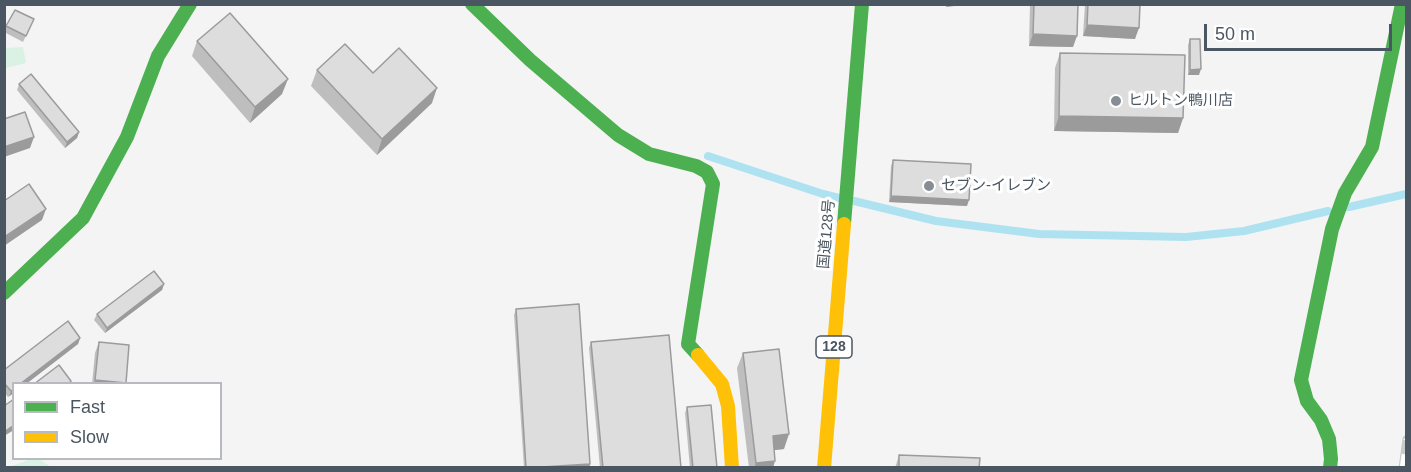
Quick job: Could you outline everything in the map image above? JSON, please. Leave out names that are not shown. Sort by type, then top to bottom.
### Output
[{"type":"main road","points":[[4,293],[83,218],[128,137],[158,56],[190,4]]},
{"type":"main road","points":[[472,4],[530,60],[618,135],[649,154],[696,166],[707,172],[713,184],[688,344],[722,384],[728,406],[732,468]]},
{"type":"main road","name":"国道128号","points":[[824,468],[843,226],[851,162],[862,4]]},
{"type":"main road","points":[[1330,468],[1329,439],[1321,420],[1307,402],[1301,380],[1332,228],[1345,193],[1372,147],[1402,4]]},
{"type":"green space","points":[[23,47],[26,63],[5,68],[5,48]]},
{"type":"green space","points":[[28,460],[40,460],[51,467],[9,467]]},
{"type":"building","points":[[1034,4],[1078,4],[1077,36],[1033,34]]},
{"type":"building","points":[[1088,4],[1140,4],[1139,28],[1087,25]]},
{"type":"building","points":[[15,10],[34,19],[26,36],[6,26]]},
{"type":"building","points":[[230,13],[288,79],[255,107],[197,41]]},
{"type":"building","points":[[1190,39],[1200,39],[1201,69],[1190,70]]},
{"type":"building","points":[[345,44],[373,73],[399,48],[437,88],[382,139],[317,70]]},
{"type":"building","name":"ヒルトン鴨川店","points":[[1060,53],[1185,55],[1183,118],[1059,116]]},
{"type":"building","points":[[31,74],[79,132],[67,142],[19,84]]},
{"type":"building","points":[[25,112],[34,137],[4,147],[4,119]]},
{"type":"building","name":"セブン-イレブン","points":[[893,160],[971,164],[969,200],[891,196]]},
{"type":"building","points":[[29,184],[46,209],[4,237],[4,201]]},
{"type":"building","points":[[154,271],[164,284],[107,328],[97,314]]},
{"type":"building","points":[[579,304],[590,464],[526,468],[516,309]]},
{"type":"building","points":[[68,321],[80,338],[23,382],[12,382],[11,391],[4,383],[4,370]]},
{"type":"building","points":[[669,335],[681,468],[603,468],[591,342]]},
{"type":"building","points":[[99,342],[129,345],[126,382],[95,380]]},
{"type":"building","points":[[779,349],[789,434],[773,436],[775,461],[756,463],[743,353]]},
{"type":"building","points":[[59,365],[71,381],[70,382],[37,382]]},
{"type":"building","points":[[12,400],[12,426],[4,432],[4,406]]},
{"type":"building","points":[[711,405],[717,468],[693,468],[687,407]]},
{"type":"building","points":[[899,455],[980,458],[979,468],[899,468]]},
{"type":"waterway","points":[[708,156],[839,198]]},
{"type":"waterway","points":[[1349,207],[1406,194]]},
{"type":"waterway","points":[[854,201],[936,221],[1039,234],[1186,237],[1244,231],[1328,211]]},
{"type":"railway","points":[[1402,468],[1406,439]]},
{"type":"traffic: fast","points":[[4,293],[83,218],[127,137],[158,56],[190,4]]},
{"type":"traffic: fast","points":[[472,4],[530,60],[618,135],[649,154],[696,166],[707,172],[713,184],[688,344],[698,355]]},
{"type":"traffic: fast","points":[[844,224],[862,4]]},
{"type":"traffic: fast","points":[[1330,468],[1329,439],[1321,420],[1307,401],[1301,380],[1332,229],[1345,193],[1372,147],[1402,4]]},
{"type":"traffic: slow","points":[[824,468],[844,224]]},
{"type":"traffic: slow","points":[[698,355],[722,384],[728,406],[732,468]]},
{"type":"place","name":"ヒルトン鴨川店","points":[[1116,101]]},
{"type":"place","name":"セブン-イレブン","points":[[929,186]]}]
